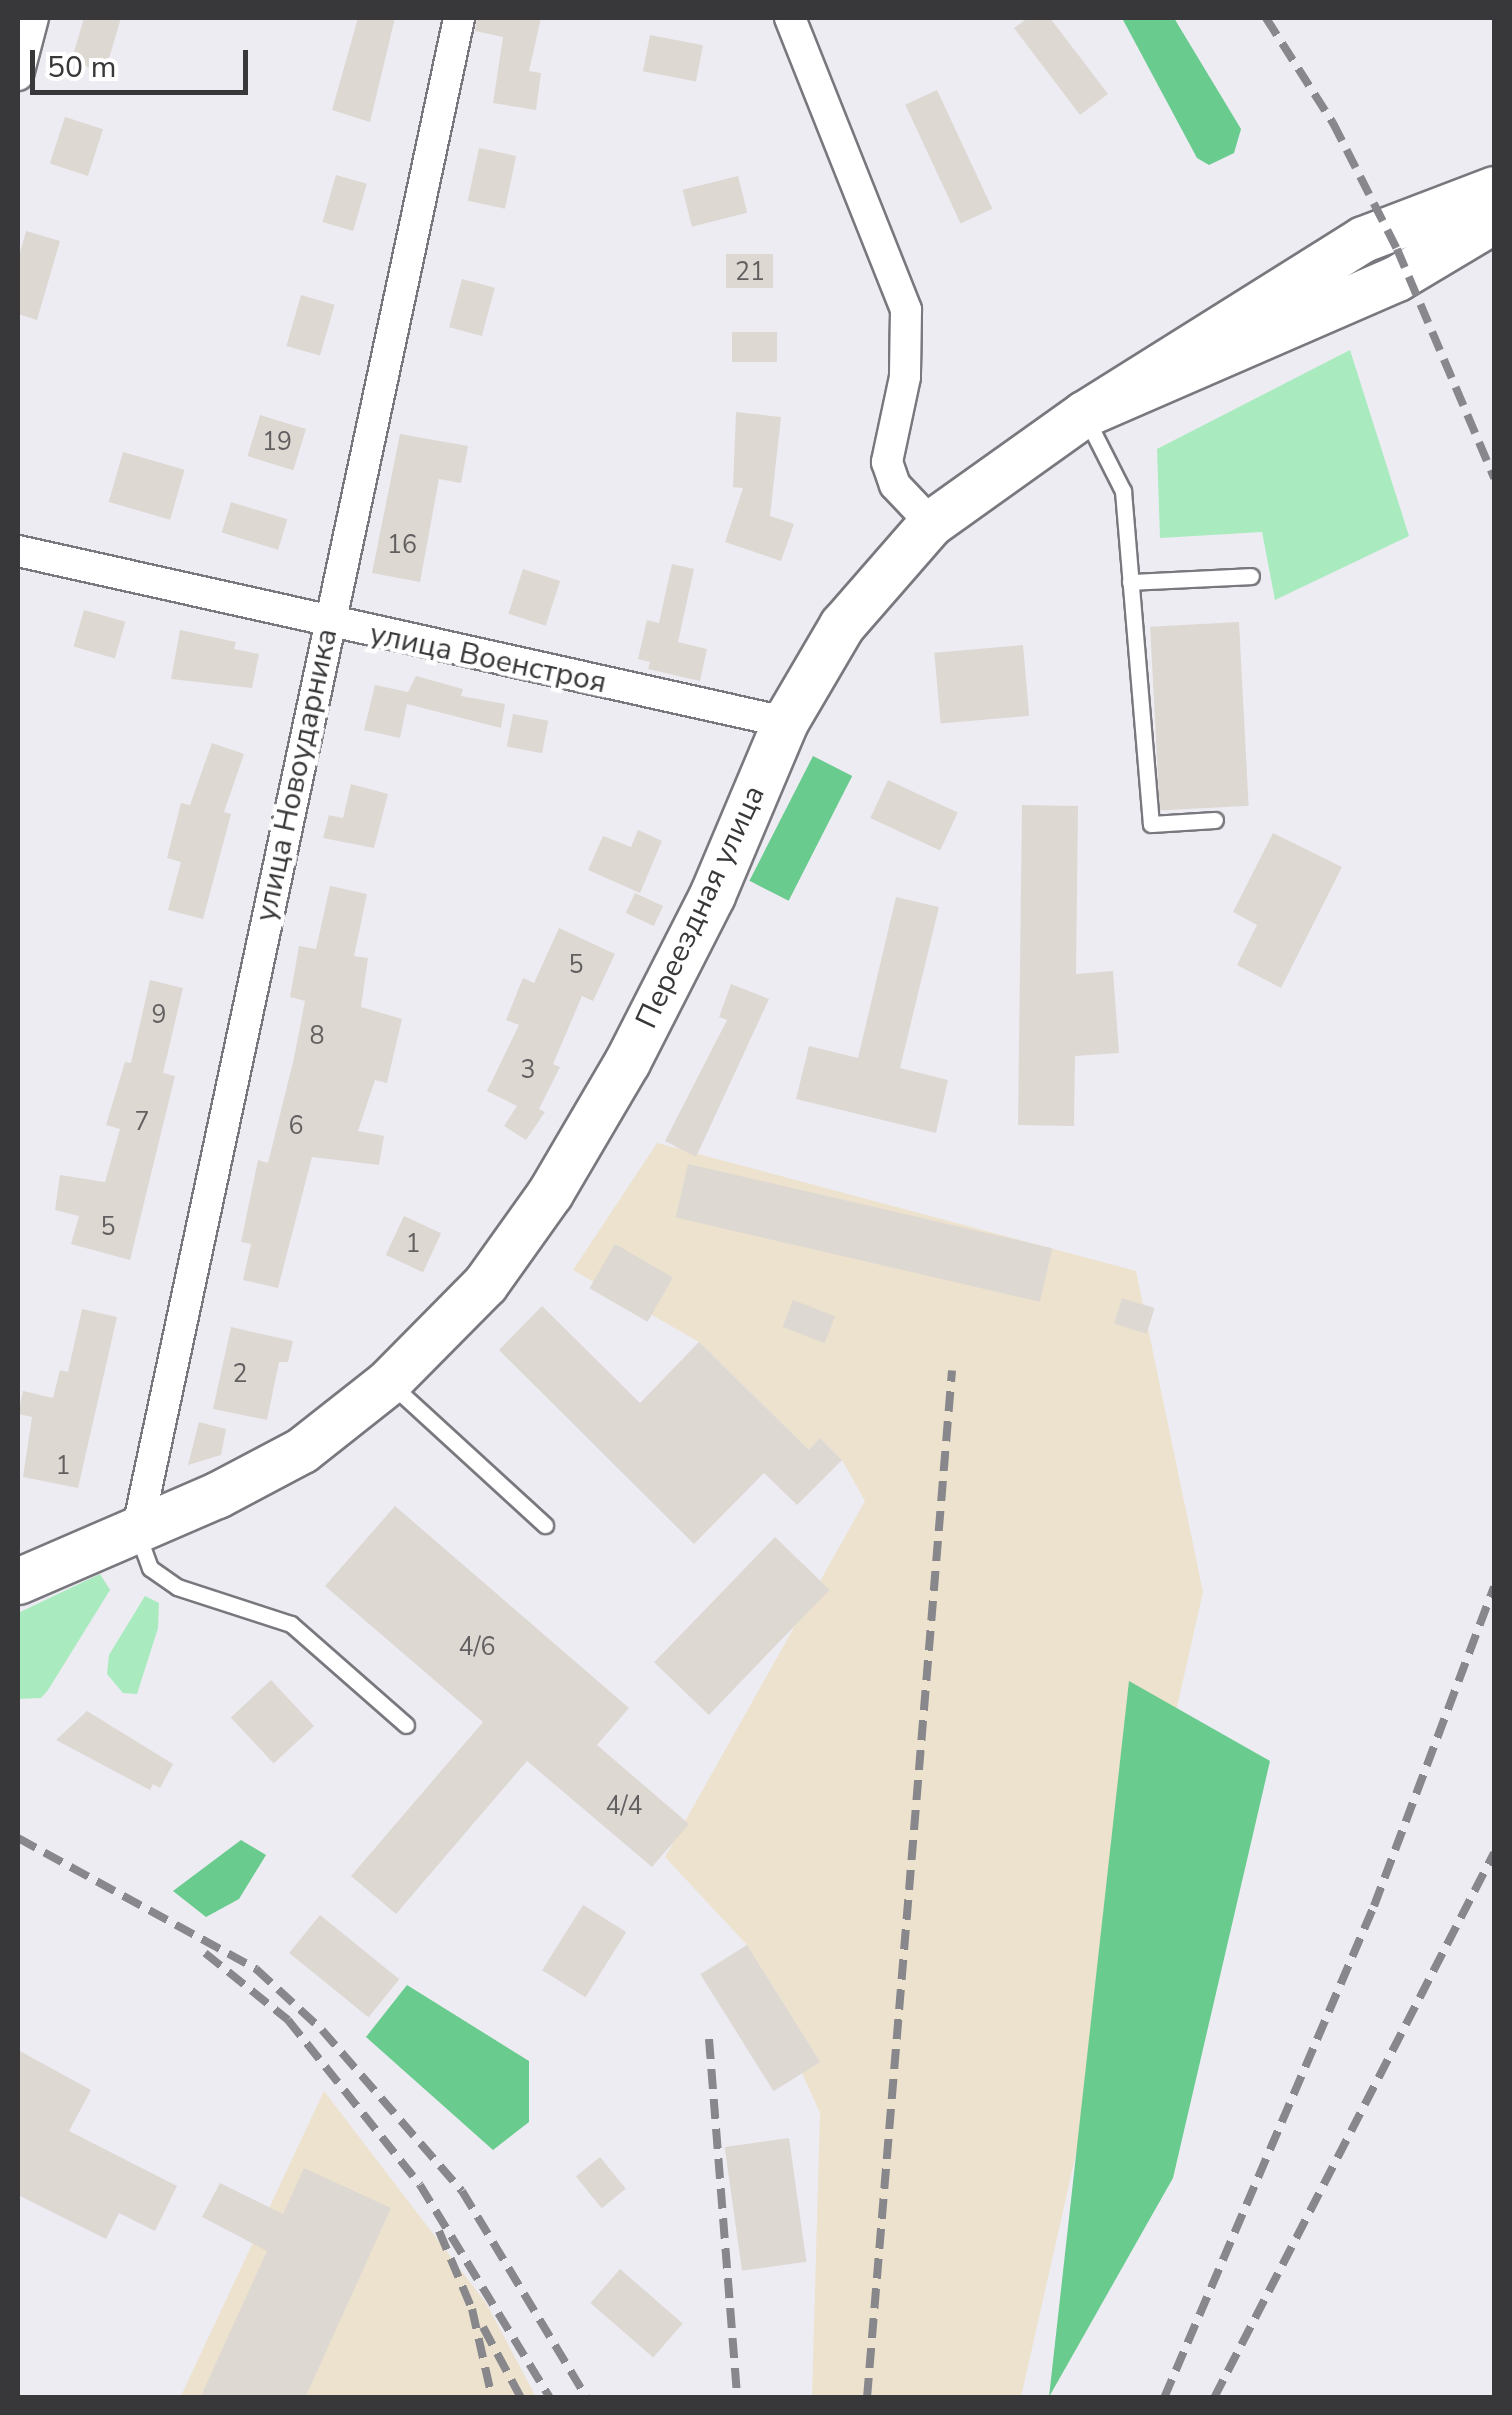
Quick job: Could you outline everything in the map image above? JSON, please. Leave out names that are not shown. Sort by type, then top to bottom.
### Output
[{"type":"street","points":[[18,75],[33,18]]},
{"type":"street","name":"улица Новоударника","points":[[137,1532],[458,18]]},
{"type":"street","points":[[790,18],[906,310],[905,376],[887,462],[895,486],[931,523]]},
{"type":"street","points":[[1084,414],[1363,240],[1494,189]]},
{"type":"street","points":[[1084,414],[1397,278],[1494,220]]},
{"type":"street","name":"Переездная улица","points":[[18,1581],[137,1532],[302,1450],[388,1382],[485,1284],[550,1193],[712,896],[785,722],[842,624],[931,523],[1084,414]]},
{"type":"street","name":"улица Военстроя","points":[[18,551],[329,625],[785,722]]},
{"type":"lane","points":[[1084,414],[1123,491],[1151,824],[1214,820]]},
{"type":"lane","points":[[1130,582],[1251,576]]},
{"type":"lane","points":[[388,1382],[545,1525]]},
{"type":"lane","points":[[137,1532],[150,1568],[177,1587],[292,1624],[406,1725]]},
{"type":"shaded area","points":[[657,1143],[1136,1271],[1203,1592],[1021,2397],[812,2397],[820,2113],[802,2073],[820,2062],[747,1945],[665,1857],[865,1501],[842,1460],[821,1439],[809,1450],[699,1342],[573,1270]]},
{"type":"shaded area","points":[[324,2091],[486,2303],[536,2397],[180,2398]]},
{"type":"green space","points":[[1122,18],[1174,18],[1241,129],[1234,153],[1209,165],[1197,158]]},
{"type":"green space","points":[[1350,350],[1409,536],[1275,600],[1262,532],[1160,538],[1157,449]]},
{"type":"green space","points":[[813,756],[852,776],[789,901],[749,881]]},
{"type":"green space","points":[[100,1574],[110,1590],[48,1690],[41,1698],[18,1699],[18,1613]]},
{"type":"green space","points":[[145,1596],[159,1603],[158,1628],[137,1694],[123,1693],[107,1674],[109,1655]]},
{"type":"green space","points":[[1129,1681],[1270,1761],[1173,2178],[1049,2397]]},
{"type":"green space","points":[[241,1840],[266,1855],[239,1899],[206,1917],[173,1891]]},
{"type":"green space","points":[[407,1985],[529,2061],[529,2122],[493,2150],[366,2037]]},
{"type":"building","points":[[84,18],[121,18],[105,72],[71,62]]},
{"type":"building","points":[[358,18],[395,18],[370,122],[332,110]]},
{"type":"building","points":[[477,18],[541,18],[529,71],[541,73],[536,110],[493,103],[503,37],[475,31]]},
{"type":"building","points":[[1028,18],[1050,18],[1108,94],[1080,115],[1014,28]]},
{"type":"building","points":[[650,35],[703,45],[696,82],[643,71]]},
{"type":"building","points":[[937,90],[992,209],[961,224],[905,105]]},
{"type":"building","points":[[65,117],[103,129],[88,176],[50,164]]},
{"type":"building","points":[[479,148],[516,156],[505,209],[468,201]]},
{"type":"building","points":[[336,175],[367,184],[353,231],[322,222]]},
{"type":"building","points":[[738,176],[747,213],[692,227],[683,190]]},
{"type":"building","points":[[26,231],[60,241],[37,320],[18,314],[18,260]]},
{"type":"building","points":[[726,254],[773,254],[773,288],[726,288]]},
{"type":"building","points":[[462,279],[495,288],[482,336],[449,327]]},
{"type":"building","points":[[301,295],[335,305],[320,356],[286,346]]},
{"type":"building","points":[[732,332],[777,332],[777,362],[732,362]]},
{"type":"building","points":[[736,412],[781,417],[770,516],[794,524],[781,561],[725,542],[743,488],[733,487]]},
{"type":"building","points":[[260,415],[306,429],[293,470],[247,456]]},
{"type":"building","points":[[400,434],[468,446],[461,483],[439,479],[420,582],[372,573]]},
{"type":"building","points":[[123,452],[185,470],[170,520],[109,502]]},
{"type":"building","points":[[231,502],[287,519],[278,550],[222,533]]},
{"type":"building","points":[[672,564],[694,569],[678,642],[707,649],[700,681],[648,669],[650,662],[638,659],[647,620],[659,623]]},
{"type":"building","points":[[523,569],[560,581],[546,626],[508,614]]},
{"type":"building","points":[[84,610],[125,622],[115,658],[74,647]]},
{"type":"building","points":[[1239,622],[1249,806],[1160,810],[1150,627]]},
{"type":"building","points":[[180,630],[236,642],[234,649],[259,654],[252,688],[171,679]]},
{"type":"building","points":[[1023,645],[1029,716],[941,723],[934,653]]},
{"type":"building","points":[[416,676],[463,689],[461,696],[505,704],[501,728],[407,704],[400,738],[364,730],[375,685],[408,692]]},
{"type":"building","points":[[513,714],[548,721],[542,753],[507,746]]},
{"type":"building","points":[[212,743],[244,754],[224,812],[231,814],[203,919],[168,910],[181,862],[167,858],[181,803],[190,805]]},
{"type":"building","points":[[888,780],[958,813],[940,851],[870,818]]},
{"type":"building","points":[[351,784],[388,794],[374,848],[323,838],[329,815],[343,818]]},
{"type":"building","points":[[1022,805],[1078,806],[1076,974],[1113,971],[1119,1053],[1075,1056],[1074,1126],[1018,1125]]},
{"type":"building","points":[[638,830],[662,841],[640,893],[588,870],[603,836],[631,847]]},
{"type":"building","points":[[1273,833],[1342,867],[1281,988],[1237,965],[1257,925],[1233,912]]},
{"type":"building","points":[[330,886],[367,894],[354,956],[368,958],[361,1007],[402,1019],[387,1083],[375,1080],[358,1131],[384,1136],[379,1165],[312,1157],[278,1288],[243,1280],[251,1244],[241,1242],[258,1160],[268,1163],[294,1058],[305,1001],[290,997],[299,946],[316,949]]},
{"type":"building","points":[[635,893],[663,906],[654,926],[626,913]]},
{"type":"building","points":[[896,897],[939,907],[900,1068],[948,1080],[936,1133],[796,1099],[809,1046],[858,1058]]},
{"type":"building","points":[[559,928],[615,954],[593,1001],[582,996],[553,1064],[560,1067],[539,1109],[545,1112],[526,1140],[504,1126],[517,1106],[487,1091],[519,1025],[506,1020],[523,978],[534,983]]},
{"type":"building","points":[[150,980],[183,988],[163,1073],[175,1076],[130,1260],[71,1244],[79,1216],[55,1210],[60,1175],[105,1182],[120,1129],[106,1125],[125,1062],[131,1063]]},
{"type":"building","points":[[731,984],[769,999],[696,1157],[665,1141],[727,1020],[719,1017]]},
{"type":"building","points":[[688,1164],[1052,1248],[1040,1302],[676,1218]]},
{"type":"building","points":[[404,1216],[441,1233],[423,1272],[386,1255]]},
{"type":"building","points":[[615,1244],[673,1278],[648,1322],[590,1288]]},
{"type":"building","points":[[1122,1298],[1155,1308],[1147,1334],[1114,1324]]},
{"type":"building","points":[[793,1300],[835,1316],[825,1343],[783,1327]]},
{"type":"building","points":[[542,1306],[640,1403],[699,1342],[809,1450],[820,1438],[842,1460],[797,1505],[764,1473],[694,1544],[499,1350]]},
{"type":"building","points":[[82,1309],[117,1317],[78,1488],[23,1477],[32,1417],[18,1414],[23,1391],[53,1398],[60,1370],[68,1372]]},
{"type":"building","points":[[231,1327],[293,1341],[288,1362],[279,1362],[267,1420],[213,1409]]},
{"type":"building","points":[[199,1422],[226,1429],[221,1455],[188,1465]]},
{"type":"building","points":[[395,1506],[629,1708],[597,1745],[689,1824],[652,1867],[527,1761],[396,1914],[351,1876],[483,1722],[325,1586]]},
{"type":"building","points":[[775,1537],[830,1590],[709,1715],[654,1662]]},
{"type":"building","points":[[271,1680],[314,1726],[274,1764],[231,1718]]},
{"type":"building","points":[[87,1711],[173,1764],[160,1788],[153,1784],[150,1790],[56,1740]]},
{"type":"building","points":[[583,1905],[626,1932],[585,1997],[542,1970]]},
{"type":"building","points":[[320,1915],[399,1979],[368,2017],[289,1953]]},
{"type":"building","points":[[747,1945],[820,2062],[773,2091],[700,1974]]},
{"type":"building","points":[[18,2050],[91,2090],[69,2131],[177,2186],[155,2231],[119,2213],[106,2239],[18,2195]]},
{"type":"building","points":[[789,2138],[806,2262],[742,2271],[725,2147]]},
{"type":"building","points":[[600,2157],[626,2189],[602,2208],[576,2177]]},
{"type":"building","points":[[304,2168],[391,2208],[305,2398],[200,2398],[267,2251],[202,2217],[220,2183],[283,2214]]},
{"type":"building","points":[[620,2269],[683,2323],[653,2357],[590,2303]]},
{"type":"railway","points":[[1266,18],[1333,123],[1397,249],[1494,478]]},
{"type":"railway","points":[[867,2398],[952,1371]]},
{"type":"railway","points":[[1164,2398],[1374,1906],[1494,1587]]},
{"type":"railway","points":[[18,1838],[256,1969],[322,2030],[462,2191],[587,2398]]},
{"type":"railway","points":[[1214,2398],[1494,1853]]},
{"type":"railway","points":[[205,1953],[288,2020],[420,2185],[550,2398]]},
{"type":"railway","points":[[709,2039],[737,2398]]},
{"type":"railway","points":[[439,2231],[472,2309],[492,2398]]},
{"type":"railway","points":[[483,2327],[521,2398]]}]
